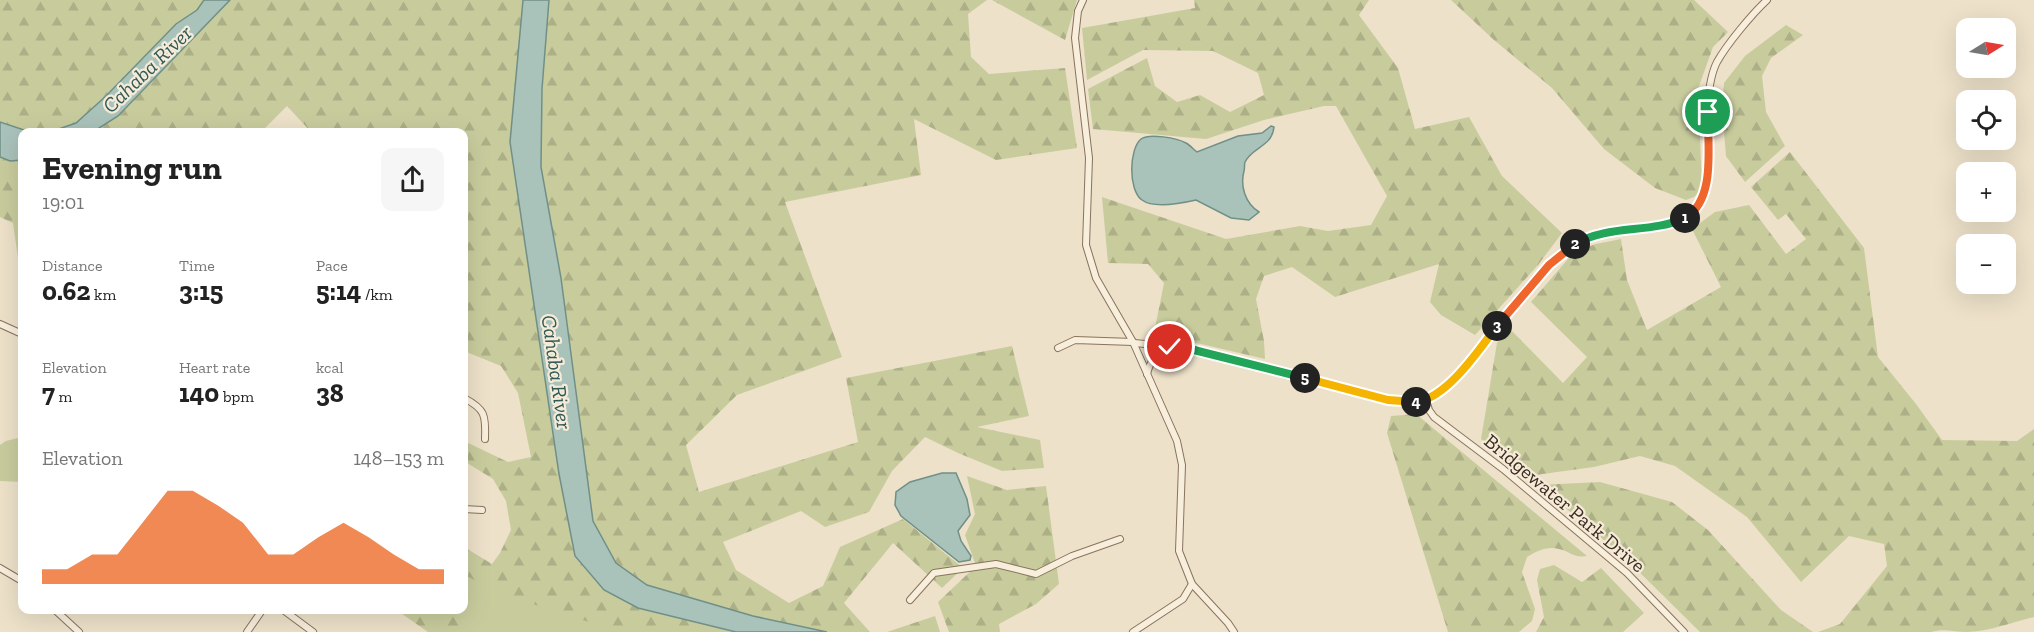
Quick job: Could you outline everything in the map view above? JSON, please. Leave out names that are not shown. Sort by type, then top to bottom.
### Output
[{"type":"street","points":[[1083,0],[1078,10],[1075,38],[1089,158],[1086,245],[1096,278],[1133,342],[1177,441],[1182,465],[1179,550],[1192,584],[1234,632]]},
{"type":"street","points":[[1058,348],[1075,340],[1133,342],[1179,347],[1388,400],[1418,402],[1426,400],[1439,392],[1456,376],[1525,292],[1562,253],[1581,240],[1603,233],[1671,224],[1688,216],[1698,207],[1706,191],[1708,96],[1716,63],[1767,0]]},
{"type":"street","points":[[0,324],[18,332]]},
{"type":"street","points":[[1147,375],[1154,357],[1161,350],[1170,347]]},
{"type":"street","points":[[468,400],[483,412],[485,439]]},
{"type":"street","name":"Bridgewater Park Drive","points":[[1426,400],[1434,417],[1503,469],[1627,573],[1684,632]]},
{"type":"street","points":[[468,509],[482,510]]},
{"type":"street","points":[[910,600],[934,573],[996,564],[1036,574],[1072,556],[1120,538]]},
{"type":"street","points":[[0,568],[18,579]]},
{"type":"street","points":[[1133,632],[1183,599],[1192,584]]},
{"type":"street","points":[[59,614],[79,632]]},
{"type":"street","points":[[247,632],[260,614]]},
{"type":"street","points":[[289,614],[313,632]]},
{"type":"green space","points":[[0,0],[204,0],[197,10],[176,24],[106,96],[76,123],[62,128],[18,128],[0,122]]},
{"type":"green space","points":[[230,0],[523,0],[510,142],[559,474],[575,556],[604,590],[638,608],[736,632],[637,632],[589,622],[511,597],[468,577],[468,549],[492,564],[511,530],[506,501],[493,479],[468,463],[468,443],[508,462],[531,457],[518,393],[501,366],[468,353],[468,128],[307,128],[287,106],[265,128],[99,128],[118,116]]},
{"type":"green space","points":[[549,0],[987,0],[968,14],[971,57],[989,74],[1065,68],[1077,148],[996,160],[914,119],[921,175],[785,202],[842,357],[737,395],[686,445],[699,492],[858,442],[846,378],[1012,346],[1029,416],[977,427],[1040,440],[1044,468],[1002,471],[925,437],[892,471],[869,512],[825,527],[801,511],[723,542],[736,570],[789,603],[823,586],[840,547],[903,519],[963,568],[942,588],[893,543],[844,603],[870,632],[827,632],[753,616],[647,585],[616,563],[593,521],[561,278],[541,167],[542,89]]},
{"type":"green space","points":[[992,0],[1077,0],[1065,40]]},
{"type":"green space","points":[[1194,0],[1369,0],[1359,15],[1398,68],[1415,129],[1469,117],[1502,176],[1562,233],[1538,265],[1475,335],[1441,315],[1430,302],[1439,264],[1335,297],[1292,267],[1264,276],[1256,299],[1265,359],[1154,333],[1164,283],[1148,264],[1108,263],[1102,197],[1226,239],[1300,226],[1328,231],[1371,225],[1387,196],[1336,106],[1324,106],[1264,120],[1206,139],[1093,129],[1088,89],[1147,58],[1155,86],[1177,102],[1200,95],[1230,112],[1264,95],[1258,73],[1213,51],[1143,50],[1087,80],[1082,28],[1195,8]]},
{"type":"green space","points":[[1451,0],[1694,0],[1728,32],[1713,47],[1698,89],[1702,189],[1694,197],[1686,200],[1655,188],[1604,149],[1552,88],[1494,40]]},
{"type":"green space","points":[[1786,25],[1803,35],[1771,58],[1762,76],[1766,112],[1785,146],[1745,182],[1726,156],[1722,108],[1724,83],[1745,56]]},
{"type":"green space","points":[[1790,152],[1864,248],[1878,357],[1942,440],[2017,441],[2034,429],[2034,617],[1968,632],[1945,630],[1818,632],[1840,624],[1887,566],[1884,544],[1849,536],[1801,582],[1747,517],[1675,466],[1640,456],[1594,467],[1528,476],[1481,439],[1497,343],[1510,329],[1563,383],[1587,357],[1531,302],[1574,252],[1596,244],[1621,239],[1627,280],[1647,330],[1721,287],[1692,229],[1715,212],[1749,205],[1786,254],[1806,239],[1786,214],[1778,220],[1751,187]]},
{"type":"green space","points":[[0,157],[10,161],[18,160],[18,258],[13,223],[0,217]]},
{"type":"green space","points":[[1416,414],[1587,556],[1578,556],[1550,548],[1527,557],[1522,572],[1535,609],[1532,621],[1519,632],[1448,632],[1387,433],[1391,416]]},
{"type":"green space","points":[[18,438],[18,482],[0,481],[0,445]]},
{"type":"green space","points":[[967,476],[1007,490],[1046,486],[1059,584],[1036,604],[999,624],[1000,632],[949,632],[938,602],[976,566],[965,535],[975,514]]},
{"type":"green space","points":[[1600,482],[1672,502],[1708,530],[1781,610],[1813,632],[1700,632],[1623,556],[1538,485]]},
{"type":"green space","points":[[468,562],[702,632],[461,632],[448,614],[468,614]]},
{"type":"green space","points":[[1554,565],[1582,582],[1601,568],[1644,613],[1623,632],[1536,632],[1544,617],[1537,580],[1540,569]]},
{"type":"green space","points":[[402,614],[455,614],[471,632],[428,632]]},
{"type":"green space","points":[[935,616],[940,632],[887,632]]},
{"type":"water","name":"Cahaba River","points":[[204,0],[230,0],[118,116],[99,128],[62,128],[76,123],[106,96],[176,24],[197,10]]},
{"type":"water","name":"Cahaba River","points":[[523,0],[549,0],[542,89],[541,167],[561,278],[593,521],[616,563],[647,585],[753,616],[827,632],[736,632],[638,608],[604,590],[575,556],[559,474],[510,142]]},
{"type":"water","points":[[0,122],[18,128],[18,160],[10,161],[0,157]]},
{"type":"water","points":[[1271,126],[1274,127],[1270,139],[1252,153],[1245,163],[1243,182],[1245,194],[1250,204],[1259,212],[1249,220],[1231,218],[1196,200],[1184,203],[1154,204],[1147,203],[1137,195],[1132,179],[1132,160],[1141,139],[1156,136],[1176,139],[1197,152],[1238,136],[1262,133]]},
{"type":"water","points":[[942,473],[956,473],[967,499],[970,515],[958,531],[961,541],[971,556],[970,560],[959,562],[901,516],[895,505],[896,492],[910,482]]},
{"type":"route","points":[[1170,347],[1179,347],[1275,370],[1388,400],[1418,402],[1426,400],[1439,392],[1456,376],[1539,276],[1571,246],[1581,240],[1609,231],[1671,224],[1688,216],[1698,207],[1706,191],[1708,112]]}]
